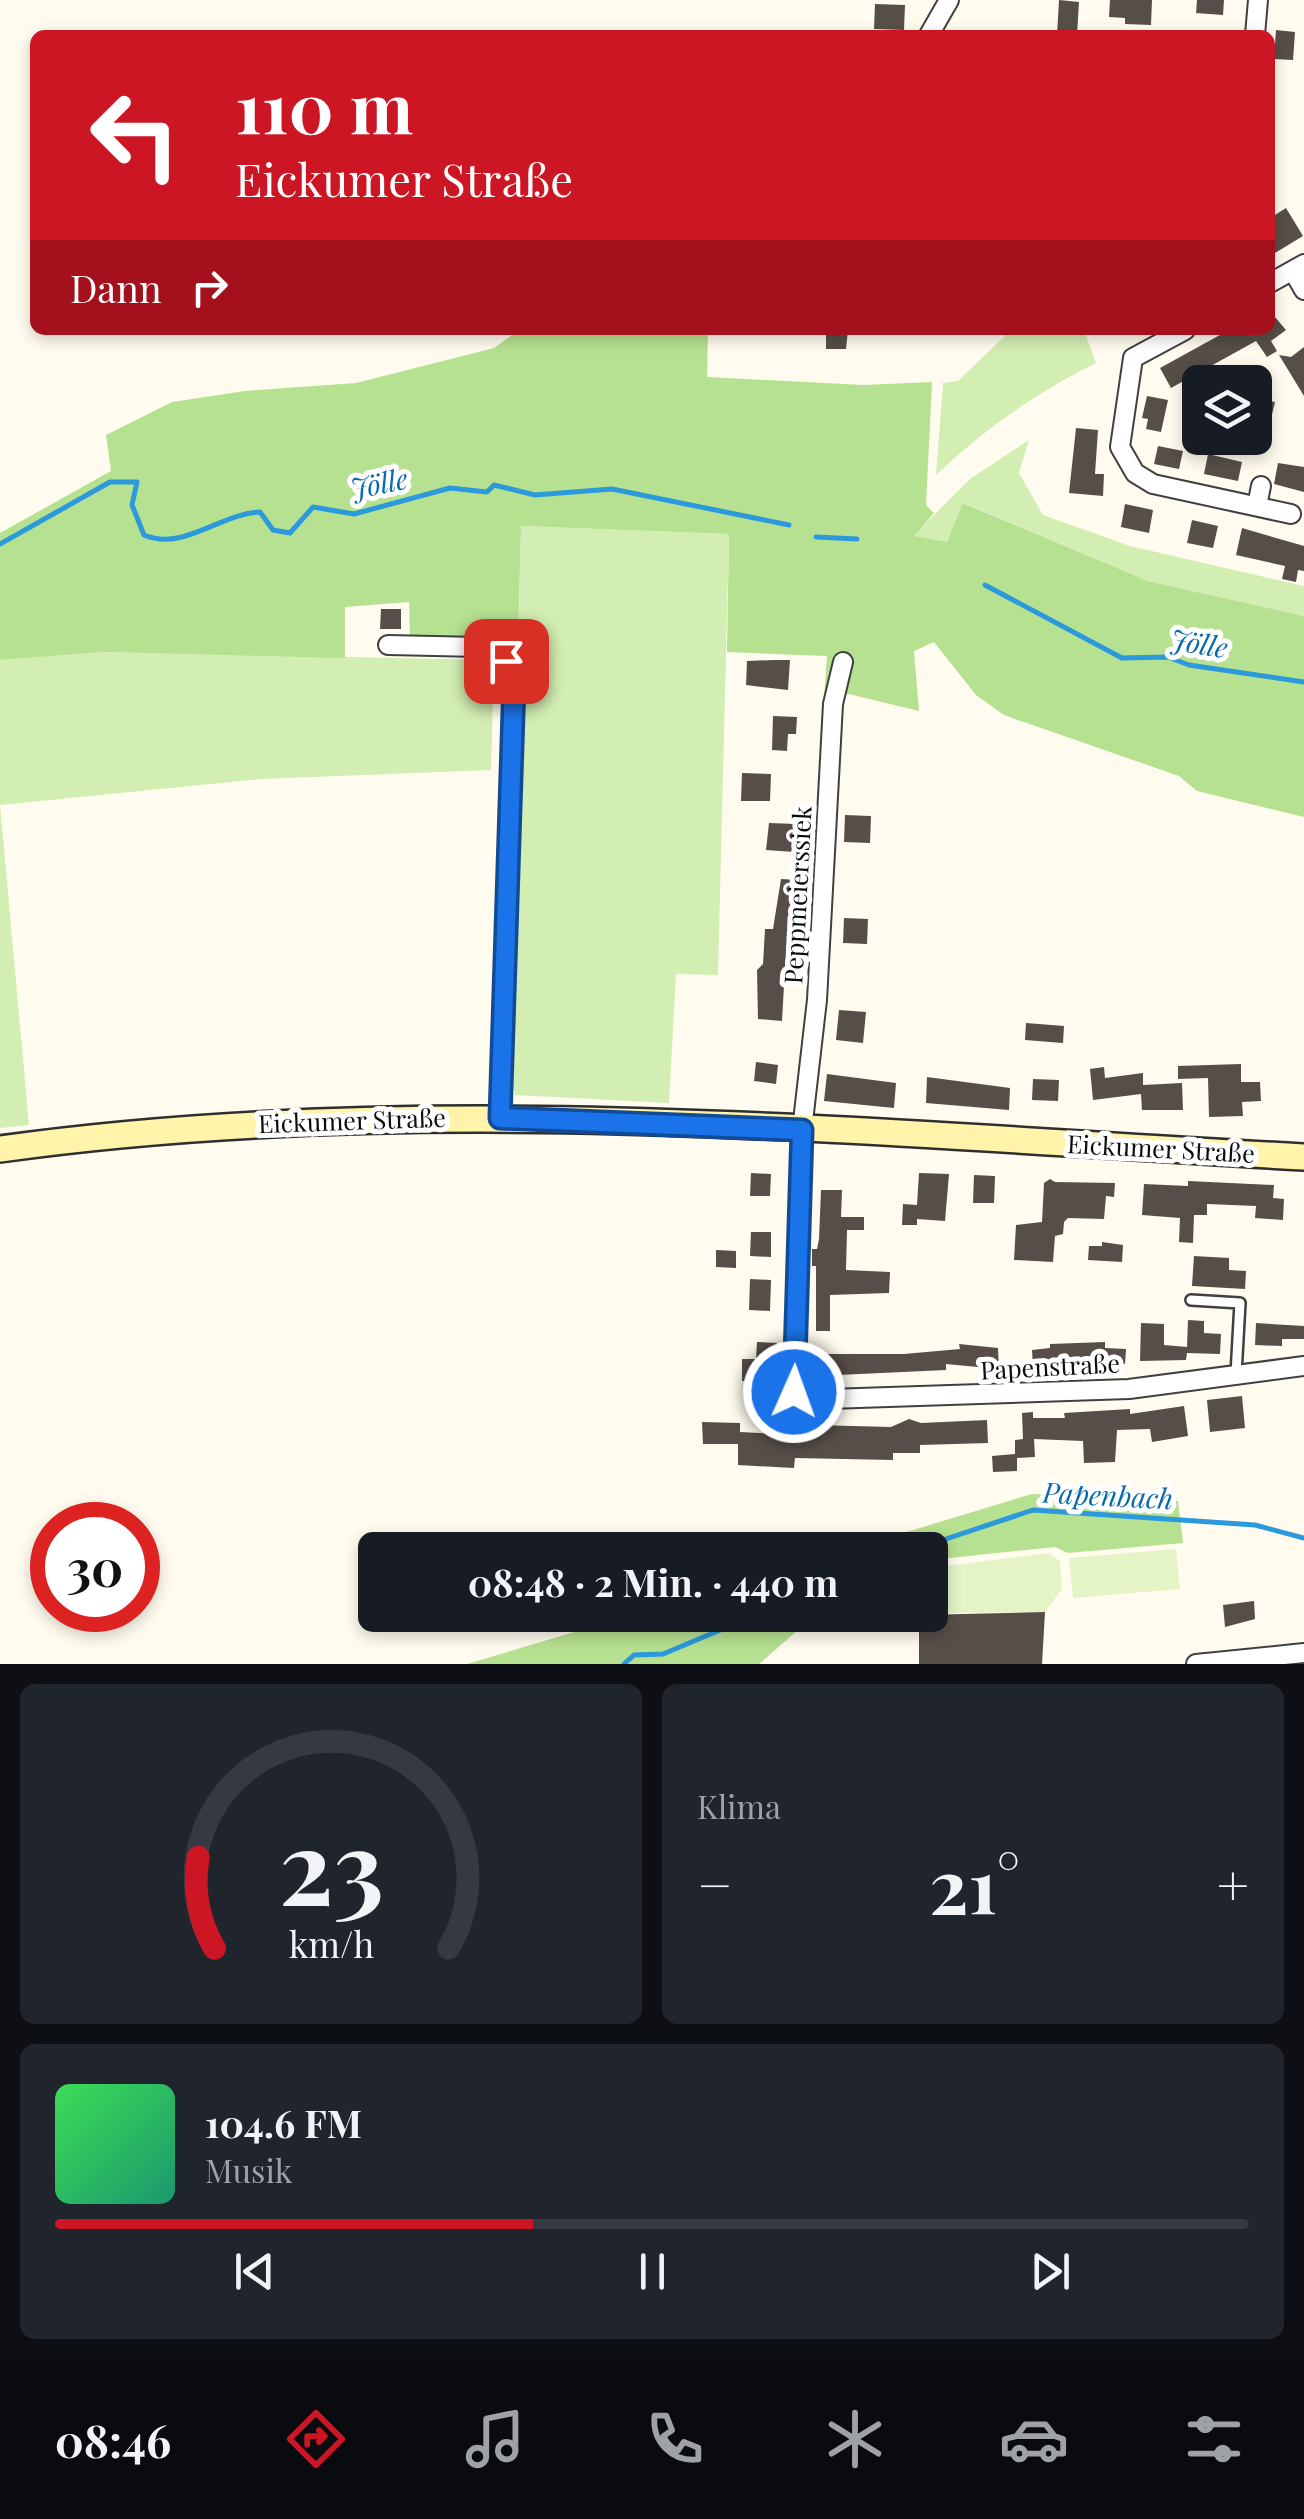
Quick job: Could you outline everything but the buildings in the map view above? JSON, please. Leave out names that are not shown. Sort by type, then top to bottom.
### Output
[{"type":"main road","name":"Eickumer Straße","points":[[0,1149],[292,1120],[500,1118],[1304,1157]]},
{"type":"street","points":[[931,30],[949,0]]},
{"type":"street","points":[[1256,30],[1258,0]]},
{"type":"street","points":[[1275,280],[1298,267],[1304,290]]},
{"type":"street","points":[[1176,335],[1133,358],[1120,437],[1122,454],[1142,480],[1291,514]]},
{"type":"street","points":[[1256,506],[1261,486]]},
{"type":"street","points":[[388,645],[480,647],[506,661],[514,682],[500,1118]]},
{"type":"street","name":"Peppmeierssiek","points":[[798,1400],[794,1392],[802,1130],[817,1000],[833,704],[843,662]]},
{"type":"street","name":"Papenstraße","points":[[798,1400],[806,1403],[1129,1389],[1304,1366]]},
{"type":"street","points":[[1196,1664],[1280,1660],[1304,1653]]},
{"type":"lane","points":[[1192,1300],[1240,1303],[1236,1374]]},
{"type":"green space","points":[[512,335],[708,335],[707,377],[864,385],[932,382],[926,505],[934,513],[914,536],[947,542],[963,503],[1148,581],[1304,616],[1304,817],[1197,791],[1179,776],[1004,715],[976,695],[934,642],[914,651],[919,711],[849,694],[824,698],[827,656],[727,652],[729,534],[521,526],[518,643],[482,637],[410,637],[409,602],[345,607],[345,658],[105,652],[0,660],[0,533],[111,471],[106,435],[172,402],[245,391],[356,383],[494,348]]},
{"type":"green space","points":[[1006,335],[1086,335],[1096,363],[1012,413],[936,475],[943,383],[958,381]]},
{"type":"green space","points":[[1029,440],[1019,473],[1043,515],[1130,546],[1304,586],[1304,616],[1148,581],[964,503],[947,542],[913,536],[970,479]]},
{"type":"green space","points":[[521,526],[729,534],[718,975],[676,974],[669,1103],[515,1095],[509,1069]]},
{"type":"green space","points":[[105,652],[494,660],[491,770],[261,779],[0,805],[0,660]]},
{"type":"green space","points":[[0,805],[29,1125],[0,1128]]},
{"type":"green space","points":[[1032,1494],[1178,1501],[1183,1543],[1068,1553],[1055,1547],[948,1558],[948,1532],[906,1532]]},
{"type":"green space","points":[[1176,1549],[1180,1589],[1073,1598],[1069,1558]]},
{"type":"green space","points":[[1049,1553],[1060,1561],[1062,1589],[1045,1612],[948,1613],[948,1566]]},
{"type":"green space","points":[[574,1632],[796,1632],[759,1664],[467,1664]]},
{"type":"waterway","name":"Jölle","points":[[0,544],[110,482],[137,482],[132,505],[144,535],[159,539],[188,535],[231,518],[260,512],[273,530],[290,533],[313,507],[354,514],[450,488],[487,492],[494,485],[535,495],[612,489],[789,525]]},
{"type":"waterway","name":"Jölle","points":[[816,537],[857,539]]},
{"type":"waterway","name":"Jölle","points":[[985,585],[1122,658],[1168,657],[1189,665],[1304,682]]},
{"type":"waterway","name":"Papenbach","points":[[948,1538],[1033,1510],[1255,1525],[1304,1538]]},
{"type":"waterway","name":"Papenbach","points":[[624,1664],[634,1655],[663,1654],[715,1632]]},
{"type":"route","points":[[506,661],[514,682],[500,1118],[802,1130],[794,1392]]}]
